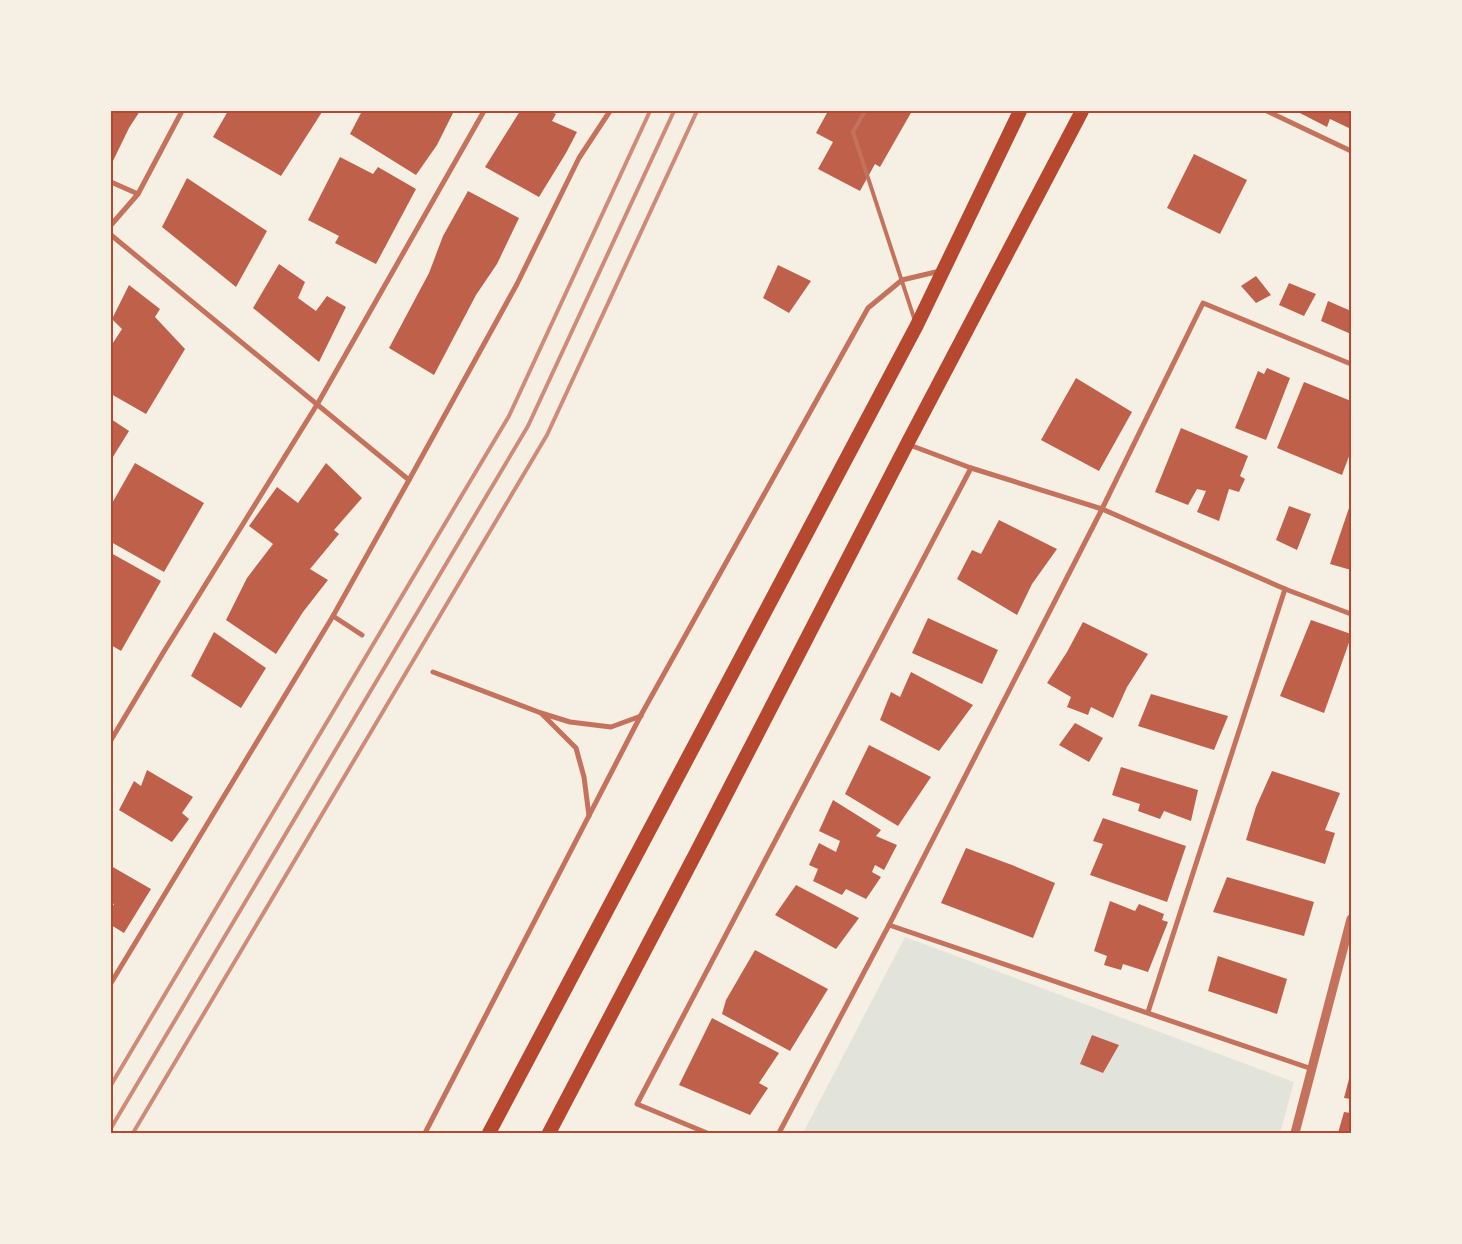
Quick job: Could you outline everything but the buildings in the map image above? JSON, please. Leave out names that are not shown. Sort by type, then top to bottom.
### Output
[{"type":"highway","points":[[489,1133],[917,325],[1020,111]]},
{"type":"highway","points":[[549,1133],[697,851],[906,444],[1082,111]]},
{"type":"street","points":[[111,225],[138,194],[182,111]]},
{"type":"street","points":[[111,740],[318,403],[484,111]]},
{"type":"street","points":[[111,983],[333,616],[517,284],[579,158],[610,111]]},
{"type":"street","points":[[1267,111],[1351,151]]},
{"type":"street","points":[[111,182],[138,194]]},
{"type":"street","points":[[111,235],[318,403],[409,480]]},
{"type":"street","points":[[425,1133],[641,716],[868,308],[902,280],[943,271]]},
{"type":"street","points":[[779,1133],[889,925],[1102,509],[1203,303],[1351,364]]},
{"type":"street","points":[[906,444],[971,468],[1102,509],[1285,589],[1351,614]]},
{"type":"street","points":[[707,1133],[637,1104],[971,468]]},
{"type":"street","points":[[1148,1012],[1285,589]]},
{"type":"street","points":[[333,616],[362,634]]},
{"type":"street","points":[[433,672],[570,722],[611,727],[641,716]]},
{"type":"street","points":[[541,713],[576,748],[584,777],[589,817]]},
{"type":"street","points":[[1295,1133],[1351,919]]},
{"type":"street","points":[[889,925],[1312,1069]]},
{"type":"lane","points":[[865,111],[853,132],[917,325]]},
{"type":"shaded area","points":[[905,937],[1294,1082],[1280,1133],[803,1133]]},
{"type":"railway","points":[[111,1085],[509,416],[650,111]]},
{"type":"railway","points":[[111,1128],[528,426],[674,111]]},
{"type":"railway","points":[[133,1133],[547,435],[697,111]]}]
